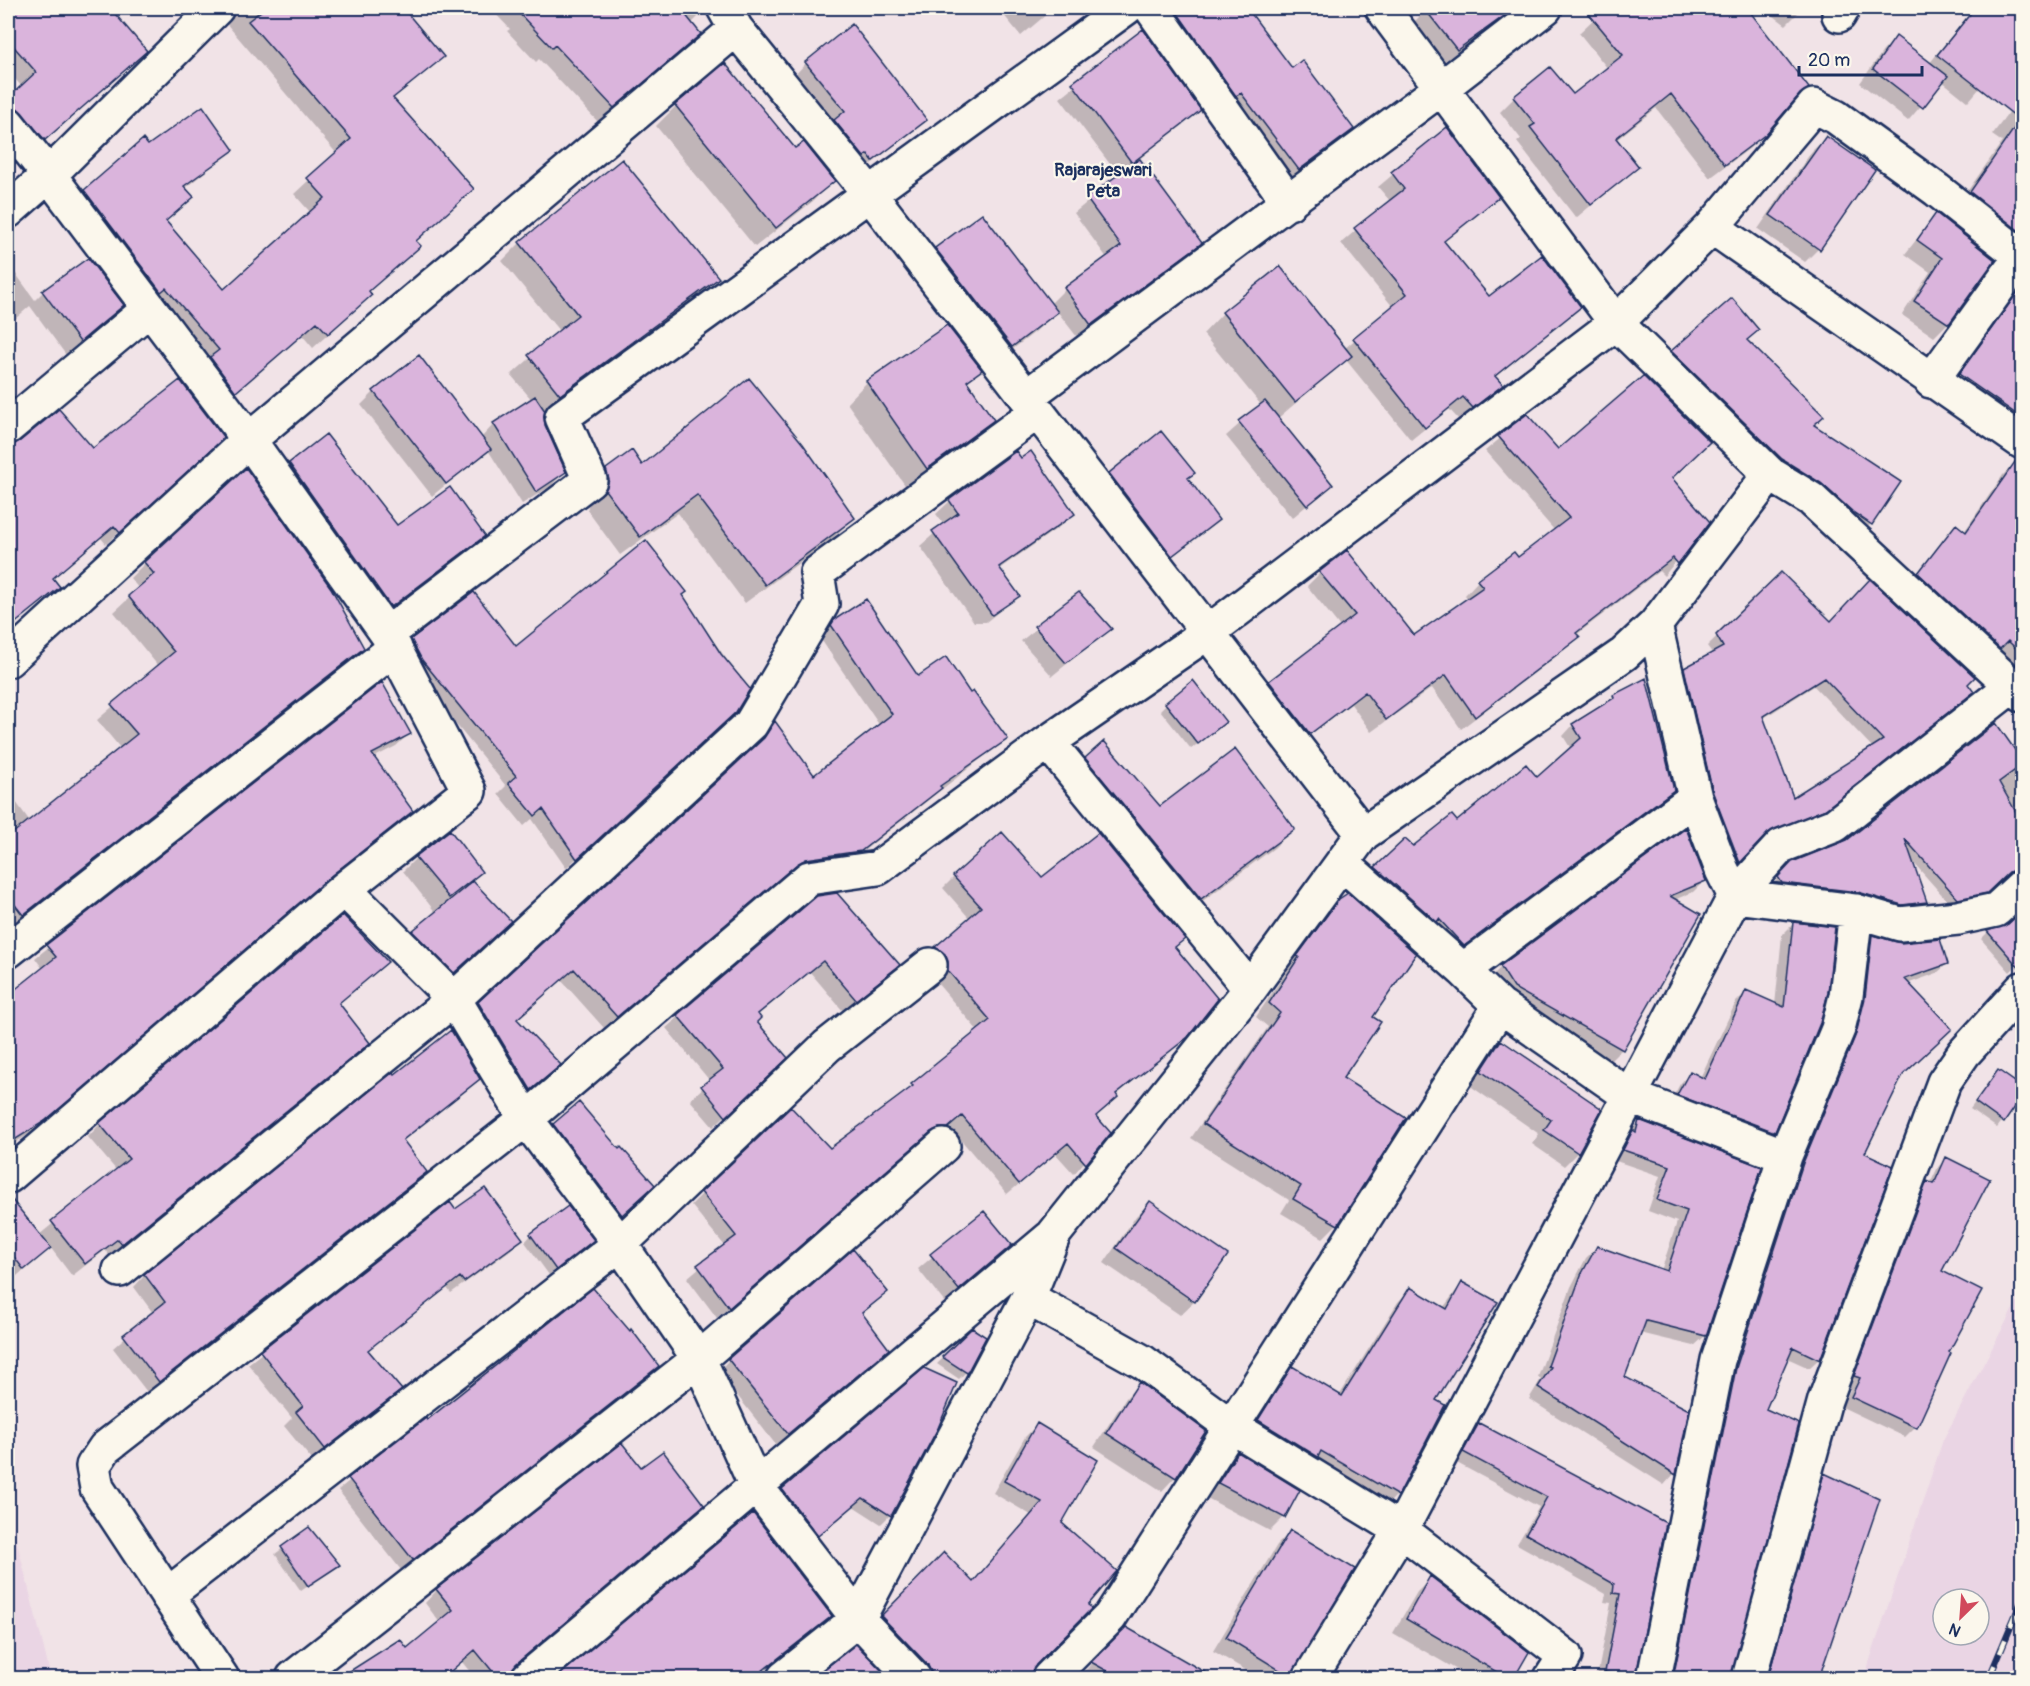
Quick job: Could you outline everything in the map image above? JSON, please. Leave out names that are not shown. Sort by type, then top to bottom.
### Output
[{"type":"street","points":[[8,211],[49,175],[217,8]]},
{"type":"street","points":[[8,951],[590,480],[562,417],[1126,8]]},
{"type":"street","points":[[1151,8],[1289,202]]},
{"type":"street","points":[[1310,1678],[1401,1530],[1735,896],[1781,846],[1835,825],[2017,691],[1811,499],[1770,474],[1616,323],[1440,90],[1382,8]]},
{"type":"street","points":[[120,1270],[454,999],[751,724],[822,604],[817,573],[1289,202],[1440,90],[1545,8]]},
{"type":"street","points":[[8,660],[249,440],[730,18],[869,193],[1363,834]]},
{"type":"street","points":[[222,1678],[97,1488],[93,1466],[105,1448],[526,1119],[809,878],[878,868],[1048,742],[1207,633],[1616,323],[1712,227],[1814,106],[1836,117],[1937,190],[2022,256],[1931,381]]},
{"type":"street","points":[[8,124],[249,440],[391,641],[469,791],[344,889],[9,1176]]},
{"type":"street","points":[[1712,227],[2022,442]]},
{"type":"street","points":[[8,427],[149,309]]},
{"type":"street","points":[[528,1678],[1054,1234],[1250,989],[1363,834],[1624,654],[1655,625],[1770,474]]},
{"type":"street","points":[[1655,625],[1695,798],[1722,870],[1735,896]]},
{"type":"street","points":[[1048,742],[1250,989]]},
{"type":"street","points":[[1463,970],[1695,798]]},
{"type":"street","points":[[1342,863],[1463,970],[1500,1006],[1631,1097],[1785,1156]]},
{"type":"street","points":[[1735,896],[1856,911],[1900,924],[1959,918],[1996,910],[2022,886]]},
{"type":"street","points":[[344,889],[454,999],[526,1119],[620,1244],[699,1359],[756,1486],[858,1619],[914,1678]]},
{"type":"street","points":[[1654,1678],[1718,1360],[1785,1156],[1838,1029],[1846,996],[1856,911]]},
{"type":"street","points":[[168,1595],[620,1244],[827,1046],[930,965]]},
{"type":"street","points":[[1749,1678],[1825,1400],[1944,1082],[1964,1053],[2022,990]]},
{"type":"street","points":[[1049,1678],[1110,1617],[1500,1006]]},
{"type":"street","points":[[293,1678],[699,1359],[943,1146]]},
{"type":"street","points":[[784,1678],[858,1619],[1028,1298],[1054,1234]]},
{"type":"street","points":[[1028,1298],[1143,1362],[1231,1426],[1401,1530],[1565,1656],[1551,1678]]},
{"type":"shaded area","points":[[2022,1292],[2022,1678],[1864,1678],[1943,1440]]},
{"type":"shaded area","points":[[8,1507],[41,1637],[51,1678],[8,1678]]},
{"type":"building","points":[[8,8],[110,8],[147,51],[45,140],[8,98],[36,72],[8,40]]},
{"type":"building","points":[[265,8],[403,8],[444,57],[393,98],[474,189],[416,241],[421,246],[369,291],[372,295],[328,334],[317,322],[236,392],[210,357],[219,350],[166,288],[161,292],[84,190],[143,139],[148,145],[203,106],[234,150],[184,186],[194,197],[166,221],[224,289],[325,198],[307,178],[351,139],[248,21]]},
{"type":"building","points":[[514,8],[680,8],[701,34],[614,108],[555,45],[552,48]]},
{"type":"building","points":[[1174,8],[1247,8],[1292,68],[1302,60],[1354,129],[1299,170],[1241,93],[1236,96]]},
{"type":"building","points":[[1424,8],[1515,8],[1457,50]]},
{"type":"building","points":[[1584,8],[1747,8],[1809,88],[1800,94],[1766,134],[1725,165],[1671,94],[1616,138],[1639,167],[1591,205],[1530,127],[1535,124],[1513,97],[1550,67],[1573,94],[1623,55]]},
{"type":"building","points":[[1975,8],[2022,8],[2022,233],[1970,192],[2020,120],[1937,55]]},
{"type":"building","points":[[852,24],[927,120],[873,161],[868,154],[864,157],[834,120],[845,111],[805,62]]},
{"type":"building","points":[[1143,29],[1201,110],[1132,163],[1072,83]]},
{"type":"building","points":[[1896,36],[1948,76],[1923,108],[1873,69]]},
{"type":"building","points":[[725,63],[795,148],[804,142],[835,181],[776,228],[675,105]]},
{"type":"building","points":[[1447,127],[1499,197],[1444,241],[1489,296],[1542,255],[1581,307],[1495,376],[1503,385],[1473,408],[1463,397],[1425,428],[1353,338],[1407,294],[1354,228],[1404,189],[1391,172]]},
{"type":"building","points":[[1826,136],[1875,170],[1820,250],[1770,215]]},
{"type":"building","points":[[622,159],[719,278],[560,395],[528,355],[578,315],[519,242]]},
{"type":"building","points":[[1140,159],[1202,243],[1091,325],[1064,288],[1121,246],[1086,198]]},
{"type":"building","points":[[982,213],[1058,312],[1012,347],[935,248]]},
{"type":"building","points":[[1936,213],[1995,260],[1949,324],[1914,301],[1942,258],[1917,240]]},
{"type":"building","points":[[88,258],[124,305],[80,342],[42,291]]},
{"type":"building","points":[[1280,266],[1352,356],[1295,402],[1222,312]]},
{"type":"building","points":[[2022,286],[2022,418],[1959,374]]},
{"type":"building","points":[[1732,298],[1759,330],[1747,340],[1824,416],[1814,425],[1901,482],[1872,525],[1853,512],[1821,483],[1782,459],[1671,351]]},
{"type":"building","points":[[947,325],[982,370],[967,381],[994,420],[927,469],[866,381]]},
{"type":"building","points":[[419,355],[491,449],[446,484],[373,391]]},
{"type":"building","points":[[1643,376],[1710,442],[1672,478],[1710,522],[1678,564],[1673,558],[1576,633],[1580,637],[1475,717],[1446,675],[1386,720],[1365,692],[1310,734],[1269,681],[1355,615],[1319,572],[1347,550],[1414,635],[1483,587],[1477,580],[1514,552],[1518,557],[1569,518],[1498,436],[1527,414],[1558,449]]},
{"type":"building","points":[[749,378],[803,444],[855,518],[765,585],[697,495],[640,537],[605,490],[609,480],[606,469],[632,450],[642,465]]},
{"type":"building","points":[[180,380],[224,438],[120,533],[114,526],[53,578],[60,587],[8,629],[8,445],[20,441],[59,409],[93,448]]},
{"type":"building","points":[[535,396],[545,411],[545,425],[566,472],[536,492],[493,423]]},
{"type":"building","points":[[1265,401],[1333,485],[1307,506],[1238,421]]},
{"type":"building","points":[[1161,431],[1195,473],[1188,478],[1219,520],[1172,556],[1109,473]]},
{"type":"building","points":[[326,434],[397,525],[450,487],[485,536],[391,607],[289,463]]},
{"type":"building","points":[[1016,451],[1021,458],[1031,451],[1075,514],[999,567],[1020,596],[992,615],[932,531],[958,513],[949,500]]},
{"type":"building","points":[[2017,459],[2022,460],[2022,654],[2008,641],[2000,649],[1918,573],[1956,524],[1966,532]]},
{"type":"building","points":[[246,468],[331,588],[364,648],[23,915],[8,896],[8,837],[137,734],[111,704],[174,652],[128,596],[154,574],[144,562]]},
{"type":"building","points":[[646,540],[687,592],[683,595],[721,654],[750,689],[736,712],[577,859],[543,809],[535,816],[508,783],[516,776],[422,660],[411,639],[474,592],[516,646]]},
{"type":"building","points":[[1781,572],[1831,621],[1870,579],[1975,677],[1968,684],[1974,692],[1826,809],[1768,833],[1740,863],[1713,793],[1684,668],[1723,647],[1716,635]],"holes":[[[1824,678],[1883,740],[1793,797],[1763,716]]]},
{"type":"building","points":[[1079,592],[1112,629],[1066,663],[1034,626]]},
{"type":"building","points":[[866,599],[918,676],[946,657],[970,693],[973,691],[1008,739],[940,786],[942,788],[861,851],[806,859],[797,864],[617,1017],[574,969],[517,1019],[561,1065],[531,1090],[478,1002],[764,738],[775,721],[814,775],[892,714],[831,625],[834,620]]},
{"type":"building","points":[[1646,678],[1674,790],[1464,946],[1439,919],[1437,922],[1375,867],[1405,839],[1413,846],[1452,815],[1457,821],[1526,764],[1537,777],[1581,738],[1572,724],[1614,698],[1613,695]]},
{"type":"building","points":[[1193,680],[1226,722],[1198,744],[1165,703]]},
{"type":"building","points":[[382,682],[411,734],[372,754],[413,811],[332,875],[45,1121],[8,1144],[8,995],[56,957],[46,945]]},
{"type":"building","points":[[1996,723],[2022,760],[2022,765],[1999,782],[2022,823],[2022,868],[2009,872],[1987,893],[1958,899],[1905,839],[1927,902],[1902,905],[1858,892],[1782,883],[1778,877],[1792,862],[1847,840]]},
{"type":"building","points":[[1104,741],[1160,806],[1235,749],[1295,829],[1201,899],[1085,758]]},
{"type":"building","points":[[1686,828],[1706,881],[1670,896],[1701,914],[1623,1050],[1514,988],[1500,966]]},
{"type":"building","points":[[450,830],[482,872],[449,898],[415,857]]},
{"type":"building","points":[[1002,832],[1042,877],[1098,833],[1185,939],[1175,947],[1218,999],[1188,1037],[1116,1094],[1118,1097],[1096,1116],[1111,1133],[1086,1164],[1068,1143],[1019,1184],[962,1116],[948,1128],[939,1128],[931,1132],[729,1308],[697,1265],[736,1236],[701,1192],[791,1107],[830,1148],[913,1086],[911,1084],[990,1020],[948,971],[945,954],[935,947],[981,907],[953,876]]},
{"type":"building","points":[[473,881],[511,921],[454,973],[412,931]]},
{"type":"building","points":[[837,893],[900,965],[856,1000],[823,961],[758,1014],[761,1018],[757,1022],[788,1058],[726,1117],[701,1086],[723,1069],[677,1015],[817,896]]},
{"type":"building","points":[[1348,893],[1416,954],[1373,1017],[1381,1022],[1343,1078],[1406,1118],[1338,1225],[1293,1199],[1301,1186],[1203,1124],[1280,1013],[1269,1003],[1299,957],[1297,956],[1339,899]]},
{"type":"building","points":[[2022,911],[2022,971],[1987,931],[2008,924]]},
{"type":"building","points":[[343,915],[388,962],[339,1003],[370,1043],[122,1244],[118,1239],[85,1264],[51,1221],[129,1159],[99,1123]]},
{"type":"building","points":[[1793,922],[1835,927],[1828,993],[1820,1023],[1775,1132],[1677,1095],[1690,1071],[1705,1079],[1746,990],[1784,1007]]},
{"type":"building","points":[[1872,935],[1901,943],[1940,939],[1948,964],[1905,979],[1952,1029],[1903,1075],[1865,1153],[1893,1166],[1820,1360],[1793,1347],[1766,1409],[1799,1424],[1731,1678],[1673,1678],[1736,1368],[1803,1163],[1856,1034],[1865,998]]},
{"type":"building","points":[[451,1030],[480,1079],[403,1140],[427,1172],[159,1382],[123,1335],[165,1302],[144,1274],[393,1072],[395,1074]]},
{"type":"building","points":[[1501,1040],[1602,1109],[1578,1153],[1544,1130],[1551,1120],[1481,1071]]},
{"type":"building","points":[[1998,1070],[2022,1087],[2022,1097],[2004,1123],[1975,1102]]},
{"type":"building","points":[[579,1102],[619,1149],[621,1147],[655,1185],[622,1215],[553,1124]]},
{"type":"building","points":[[1639,1120],[1762,1167],[1706,1336],[1646,1321],[1625,1377],[1689,1410],[1676,1475],[1538,1387],[1551,1367],[1548,1366],[1581,1275],[1597,1246],[1667,1271],[1687,1211],[1657,1200],[1670,1166],[1623,1150],[1633,1130],[1636,1132]]},
{"type":"building","points":[[1946,1157],[1990,1179],[1942,1271],[1982,1291],[1949,1352],[1951,1353],[1917,1428],[1851,1397],[1860,1378],[1854,1376],[1927,1181],[1934,1184]]},
{"type":"building","points":[[485,1188],[523,1239],[464,1282],[460,1277],[368,1350],[402,1390],[325,1449],[296,1412],[303,1406],[260,1351],[450,1202],[455,1209]]},
{"type":"building","points":[[8,1195],[51,1248],[24,1270],[8,1249]]},
{"type":"building","points":[[1150,1201],[1228,1255],[1195,1302],[1116,1248]]},
{"type":"building","points":[[568,1206],[594,1240],[556,1270],[530,1234]]},
{"type":"building","points":[[984,1211],[1012,1245],[959,1290],[930,1254]]},
{"type":"building","points":[[853,1249],[888,1292],[862,1313],[889,1349],[788,1434],[728,1359]]},
{"type":"building","points":[[1462,1282],[1498,1302],[1436,1400],[1445,1405],[1398,1496],[1321,1451],[1318,1457],[1258,1420],[1292,1366],[1342,1396],[1410,1287],[1447,1309]]},
{"type":"building","points":[[593,1288],[630,1331],[631,1329],[659,1366],[413,1560],[348,1478],[426,1418],[427,1420]]},
{"type":"building","points":[[972,1328],[986,1337],[967,1373],[942,1357]]},
{"type":"building","points":[[924,1368],[957,1383],[938,1428],[891,1516],[863,1498],[818,1536],[782,1489]]},
{"type":"building","points":[[1139,1382],[1206,1431],[1176,1478],[1106,1433]]},
{"type":"building","points":[[1037,1423],[1098,1460],[1062,1523],[1117,1571],[1088,1605],[1092,1608],[1036,1665],[1031,1678],[932,1678],[928,1665],[881,1616],[944,1552],[973,1582],[1042,1502],[1004,1481]]},
{"type":"building","points":[[1479,1423],[1666,1523],[1636,1677],[1605,1672],[1620,1594],[1613,1593],[1614,1584],[1526,1534],[1547,1497],[1463,1452]]},
{"type":"building","points":[[622,1443],[641,1467],[663,1451],[704,1505],[516,1664],[510,1678],[498,1678],[475,1650],[443,1678],[339,1678],[400,1639],[407,1648],[453,1610],[436,1589]]},
{"type":"building","points":[[1238,1452],[1300,1490],[1285,1518],[1218,1483]]},
{"type":"building","points":[[1824,1473],[1880,1499],[1819,1678],[1768,1678]]},
{"type":"building","points":[[753,1513],[832,1616],[753,1678],[556,1678]]},
{"type":"building","points":[[309,1527],[340,1565],[308,1586],[281,1547]]},
{"type":"building","points":[[1290,1530],[1355,1569],[1291,1677],[1226,1637]]},
{"type":"building","points":[[1430,1576],[1529,1652],[1514,1678],[1507,1678],[1406,1619]]},
{"type":"building","points":[[1126,1627],[1215,1678],[1120,1678],[1091,1662]]},
{"type":"building","points":[[856,1644],[889,1678],[813,1678]]},
{"type":"railway","points":[[1989,1678],[2022,1600]]},
{"type":"district","name":"Rajarajeswari Peta","points":[[1103,180]]}]
